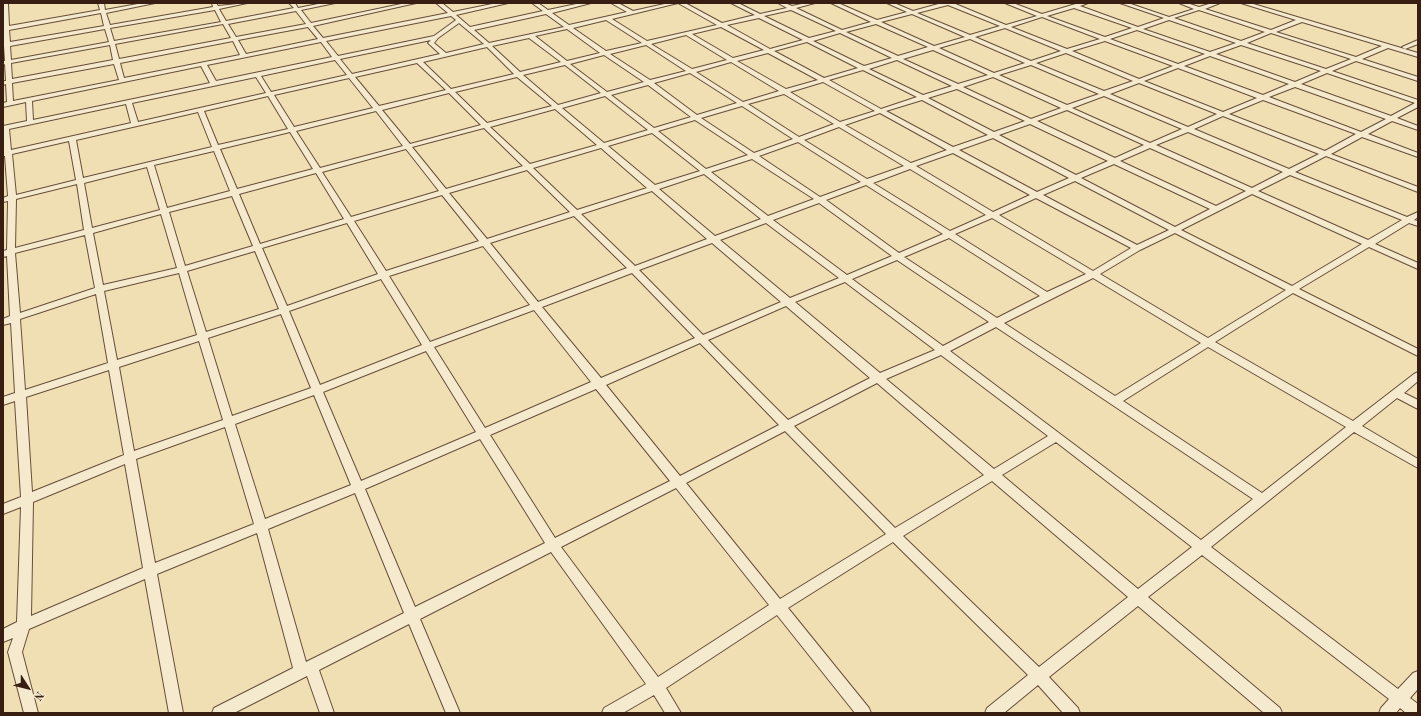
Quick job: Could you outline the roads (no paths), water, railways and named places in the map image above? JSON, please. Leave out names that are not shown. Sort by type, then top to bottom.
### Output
[{"type":"street","points":[[100,3],[122,81]]},
{"type":"street","points":[[5,29],[152,3]]},
{"type":"street","points":[[5,45],[107,27],[215,5],[244,3]]},
{"type":"street","points":[[6,63],[225,23],[295,6],[332,3]]},
{"type":"street","points":[[6,83],[310,25],[413,3]]},
{"type":"street","points":[[439,3],[489,46],[519,75],[1275,713]]},
{"type":"street","points":[[3,105],[322,40],[456,17],[505,3]]},
{"type":"street","points":[[535,3],[604,53],[650,83],[696,118],[820,200],[898,257],[1262,499]]},
{"type":"street","points":[[470,29],[588,3]]},
{"type":"street","points":[[614,3],[632,13]]},
{"type":"street","points":[[6,153],[676,3]]},
{"type":"street","points":[[681,3],[1137,248]]},
{"type":"street","points":[[734,3],[862,69],[923,98],[1074,178],[1418,353]]},
{"type":"street","points":[[781,3],[1216,209]]},
{"type":"street","points":[[8,199],[812,3]]},
{"type":"street","points":[[834,3],[1418,266]]},
{"type":"street","points":[[890,3],[1189,128],[1289,172],[1418,224]]},
{"type":"street","points":[[7,253],[948,3],[1139,81],[1418,190]]},
{"type":"street","points":[[1008,3],[1418,155]]},
{"type":"street","points":[[1066,3],[1418,128]]},
{"type":"street","points":[[3,322],[100,289],[183,269],[1085,3]]},
{"type":"street","points":[[1123,3],[1418,103]]},
{"type":"street","points":[[1182,3],[1418,79]]},
{"type":"street","points":[[3,401],[753,156],[840,124],[1034,63],[1217,3]]},
{"type":"street","points":[[1244,3],[1418,55]]},
{"type":"street","points":[[6,4],[6,83],[10,103]]},
{"type":"street","points":[[1263,4],[1418,51]]},
{"type":"street","points":[[215,5],[244,56]]},
{"type":"street","points":[[295,6],[864,713]]},
{"type":"street","points":[[444,55],[431,43],[456,17]]},
{"type":"street","points":[[608,19],[868,182],[948,235],[1047,296]]},
{"type":"street","points":[[3,510],[130,457],[317,390],[428,346],[1302,20]]},
{"type":"street","points":[[686,33],[731,61],[1418,464]]},
{"type":"street","points":[[531,36],[605,95],[768,220],[1056,436],[1418,713]]},
{"type":"street","points":[[31,713],[15,652],[24,625],[27,500],[16,318],[7,253],[8,199],[4,128],[436,37]]},
{"type":"street","points":[[1405,47],[1418,42]]},
{"type":"street","points":[[3,636],[24,625],[150,571],[358,487],[701,339],[898,257],[1189,128],[1388,46]]},
{"type":"street","points":[[419,61],[634,270],[894,535],[1039,676],[1073,713]]},
{"type":"street","points":[[203,64],[214,84]]},
{"type":"street","points":[[257,74],[553,545],[674,713]]},
{"type":"street","points":[[29,99],[30,123]]},
{"type":"street","points":[[129,102],[135,124]]},
{"type":"street","points":[[219,713],[678,482],[878,378],[942,351],[1047,296],[1094,274],[1137,248],[1324,154],[1418,103]]},
{"type":"street","points":[[200,110],[453,713]]},
{"type":"street","points":[[72,138],[176,713]]},
{"type":"street","points":[[150,165],[183,269],[228,422],[306,669],[326,713]]},
{"type":"street","points":[[1115,401],[1292,290],[1418,214]]},
{"type":"street","points":[[992,713],[1418,376]]},
{"type":"street","points":[[1396,393],[1418,405]]},
{"type":"street","points":[[609,713],[656,686],[778,607],[1056,436]]},
{"type":"street","points":[[1386,713],[1418,678]]}]
